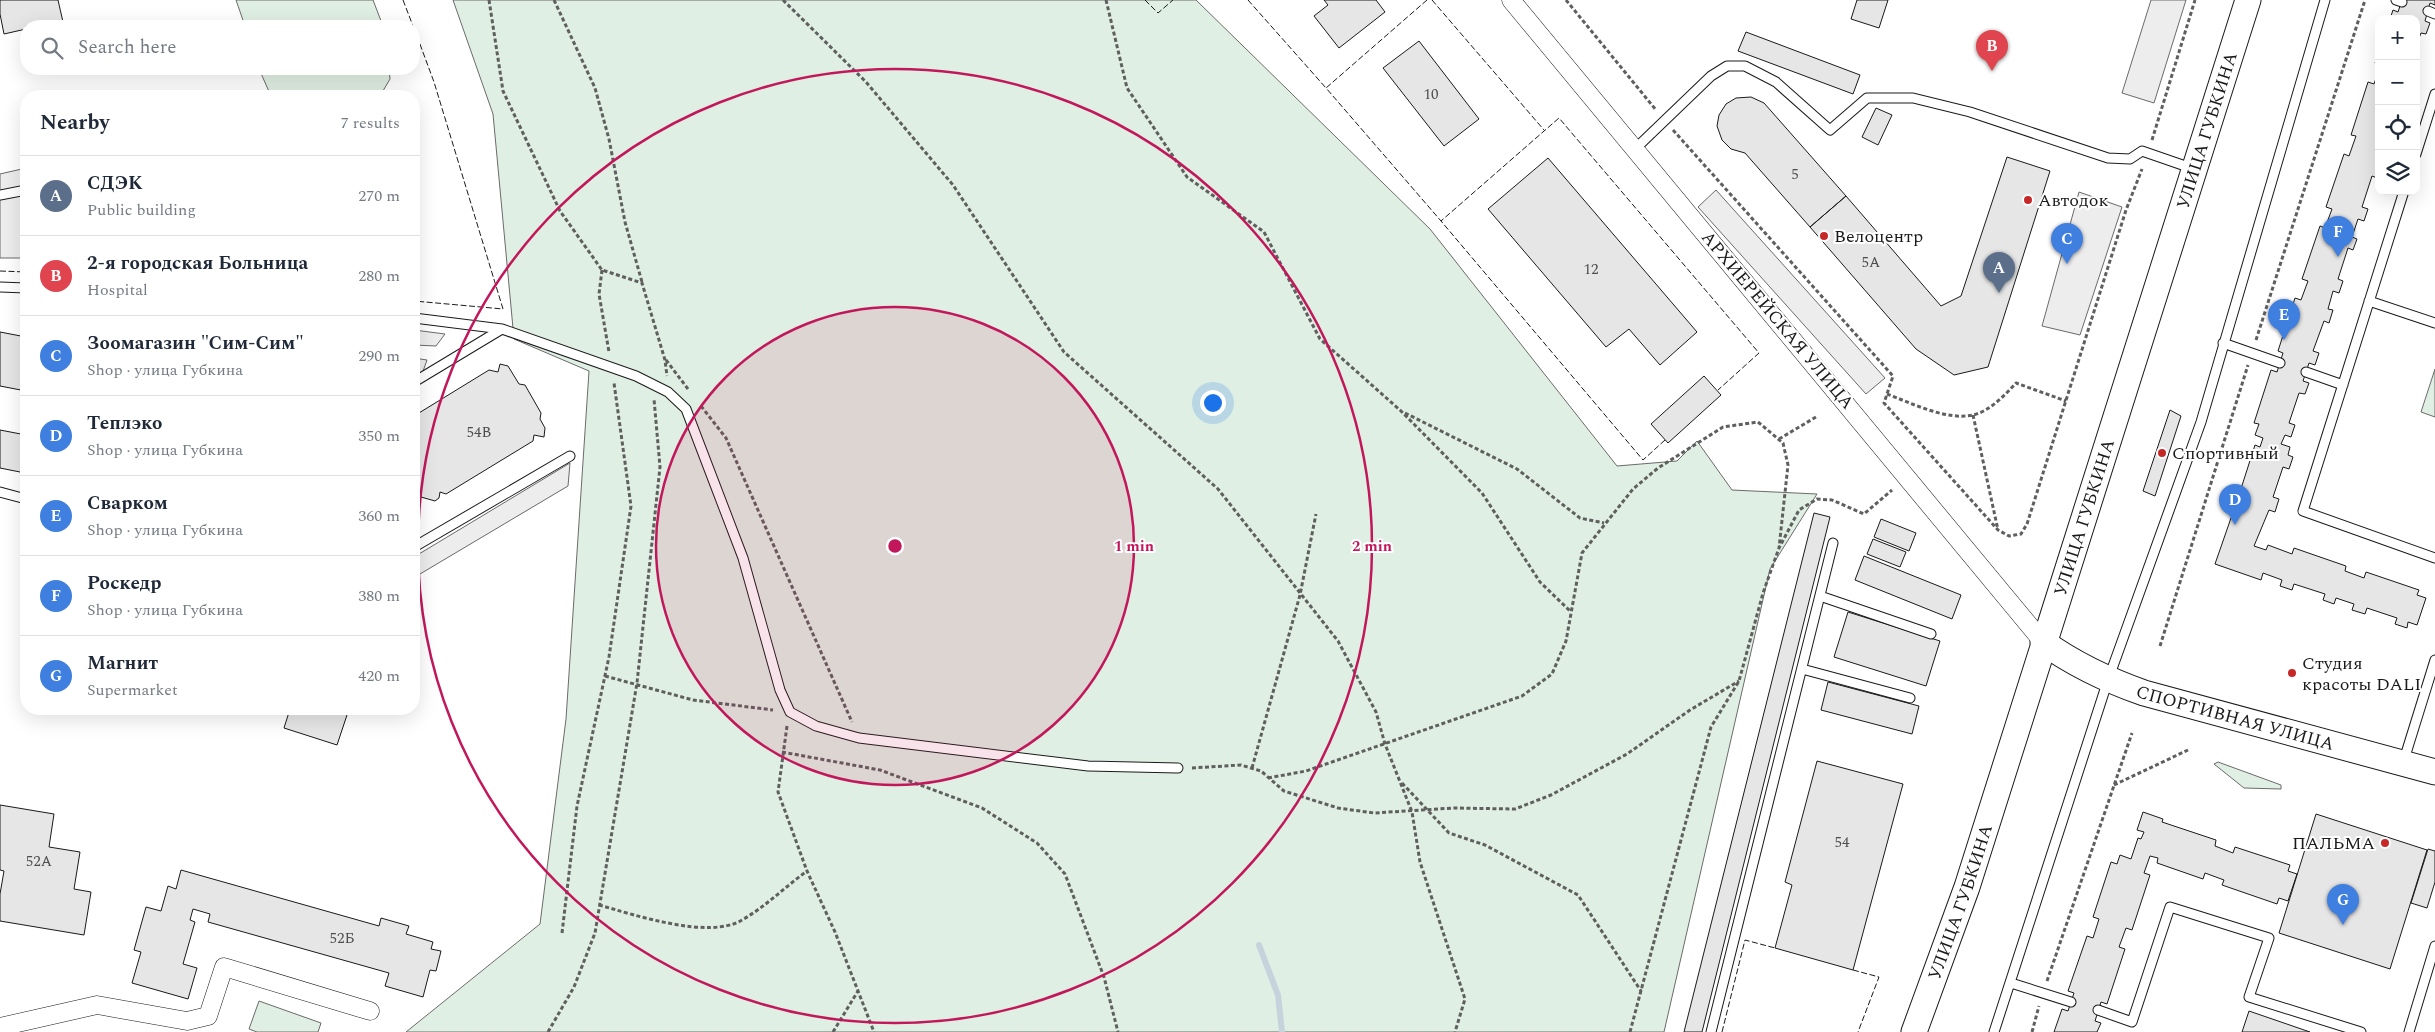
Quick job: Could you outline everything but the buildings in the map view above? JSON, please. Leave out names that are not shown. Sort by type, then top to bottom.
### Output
[{"type":"main road","name":"УЛИЦА ГУБКИНА","points":[[1914,1032],[1967,887],[2043,642],[2248,0]]},
{"type":"main road","name":"СПОРТИВНАЯ УЛИЦА","points":[[2043,642],[2069,660],[2108,680],[2144,693],[2435,772]]},
{"type":"street","name":"АРХИЕРЕЙСКАЯ УЛИЦА","points":[[1511,0],[2043,642]]},
{"type":"street","points":[[0,1027],[97,1005],[187,1021],[208,1016],[224,967],[370,1011]]},
{"type":"lane","points":[[1994,1032],[2108,680],[2201,422],[2325,0]]},
{"type":"lane","points":[[1636,149],[1710,76],[1727,66],[1745,66],[1776,82],[1830,130],[1867,98],[1913,98],[1970,112],[2108,158],[2130,160],[2142,151],[2194,169]]},
{"type":"lane","points":[[2417,150],[2435,94]]},
{"type":"lane","points":[[0,195],[20,191]]},
{"type":"lane","points":[[2403,195],[2303,511],[2435,558]]},
{"type":"lane","points":[[0,287],[20,288]]},
{"type":"lane","points":[[2369,302],[2435,323]]},
{"type":"lane","points":[[420,319],[502,329],[612,367],[653,384],[668,392],[686,409],[743,558],[780,690],[790,712],[816,726],[859,738],[1088,766],[1178,768]]},
{"type":"lane","points":[[420,378],[502,329]]},
{"type":"lane","points":[[2223,343],[2280,363]]},
{"type":"lane","points":[[2306,372],[2343,385]]},
{"type":"lane","points":[[420,544],[570,456]]},
{"type":"lane","points":[[0,492],[20,497]]},
{"type":"lane","points":[[1711,1032],[1833,543]]},
{"type":"lane","points":[[1820,596],[1931,634]]},
{"type":"lane","points":[[2403,763],[2435,660]]},
{"type":"lane","points":[[1802,669],[1910,698]]},
{"type":"lane","points":[[2098,1010],[2132,1022],[2170,907],[2269,938],[2249,997],[2361,1032]]},
{"type":"lane","points":[[2409,1032],[2430,977],[2435,946]]},
{"type":"lane","points":[[2011,983],[2071,1002]]},
{"type":"path","points":[[489,0],[504,91],[560,211],[602,270],[642,283]]},
{"type":"path","points":[[554,0],[595,88],[609,139],[625,222],[665,360],[668,392]]},
{"type":"path","points":[[783,0],[866,82],[953,185],[1064,352],[1218,489],[1338,641],[1376,712],[1385,744],[1412,812],[1420,862],[1465,999],[1455,1032]]},
{"type":"path","points":[[1106,0],[1127,88],[1187,177],[1264,232],[1320,339],[1401,411],[1482,493],[1540,582],[1571,612]]},
{"type":"path","points":[[1566,0],[1665,121],[1893,376],[1884,403],[1998,530],[2009,536],[2021,534],[2027,524],[2126,210],[2148,154],[2195,0]]},
{"type":"path","points":[[2160,646],[2251,353],[2365,0]]},
{"type":"path","points":[[562,933],[577,806],[605,676],[631,506],[612,367],[599,294],[602,270]]},
{"type":"path","points":[[665,360],[690,391]]},
{"type":"path","points":[[1887,394],[1943,414],[1973,415],[2000,401],[2016,383],[2066,401]]},
{"type":"path","points":[[548,1032],[574,986],[595,933],[638,683],[660,467],[653,384]]},
{"type":"path","points":[[696,399],[726,438],[859,738]]},
{"type":"path","points":[[1401,411],[1517,469],[1580,518],[1604,523]]},
{"type":"path","points":[[1973,415],[1998,530]]},
{"type":"path","points":[[1779,439],[1816,417]]},
{"type":"path","points":[[1268,778],[1306,771],[1522,696],[1552,674],[1566,641],[1582,553],[1633,489],[1658,468],[1723,427],[1758,422],[1783,443],[1788,465],[1779,548]]},
{"type":"path","points":[[1630,1032],[1711,727],[1740,681],[1763,593],[1779,548],[1799,510],[1817,499],[1832,500],[1864,514],[1892,490]]},
{"type":"path","points":[[1252,768],[1300,595],[1316,514]]},
{"type":"path","points":[[605,676],[638,683],[693,700],[790,712],[782,752],[778,792],[807,872],[835,932],[874,1032]]},
{"type":"path","points":[[1178,768],[1241,765],[1261,771],[1284,791],[1338,808],[1374,814],[1412,812],[1428,809],[1515,809],[1552,795],[1627,754],[1690,710],[1740,681]]},
{"type":"path","points":[[2032,1032],[2043,992],[2132,733]]},
{"type":"path","points":[[2114,786],[2188,750]]},
{"type":"path","points":[[782,752],[880,770],[982,808],[1036,843],[1065,874],[1104,977],[1118,1032]]},
{"type":"path","points":[[1401,782],[1449,833],[1485,845],[1578,895],[1641,991]]},
{"type":"path","points":[[599,905],[660,923],[721,928],[742,921],[807,872]]},
{"type":"path","points":[[833,1032],[858,991]]},
{"type":"green space","points":[[236,0],[373,0],[381,20],[243,20]]},
{"type":"green space","points":[[453,0],[1196,0],[1430,229],[1617,466],[1677,461],[1697,441],[1732,490],[1817,494],[1770,569],[1664,1032],[406,1032],[540,924],[566,719],[589,371],[514,339],[493,114]]},
{"type":"green space","points":[[262,75],[390,75],[390,79],[384,90],[268,90]]},
{"type":"green space","points":[[2435,369],[2435,417],[2421,412]]},
{"type":"green space","points":[[2218,762],[2281,785],[2281,789],[2244,788],[2214,764]]},
{"type":"green space","points":[[259,1001],[321,1023],[318,1032],[257,1032],[249,1029]]},
{"type":"shaded area","points":[[2151,0],[2186,0],[2154,103],[2122,93]]},
{"type":"shaded area","points":[[20,169],[20,258],[0,258],[0,174]]},
{"type":"shaded area","points":[[1716,190],[1885,378],[1866,394],[1698,207]]},
{"type":"shaded area","points":[[2079,192],[2122,207],[2080,335],[2042,326]]},
{"type":"shaded area","points":[[420,331],[445,334],[436,346],[420,345]]},
{"type":"shaded area","points":[[420,359],[427,360],[420,375]]},
{"type":"shaded area","points":[[570,463],[568,486],[420,574],[420,553]]},
{"type":"waterway","points":[[1259,945],[1278,995],[1282,1032]]},
{"type":"fence","points":[[403,0],[411,20]]},
{"type":"fence","points":[[1145,0],[1158,13],[1173,0]]},
{"type":"fence","points":[[1248,0],[1326,88]]},
{"type":"fence","points":[[1427,0],[1326,88],[1441,221]]},
{"type":"fence","points":[[1432,0],[1544,130]]},
{"type":"fence","points":[[420,44],[434,82],[503,309],[420,302]]},
{"type":"fence","points":[[1665,440],[1643,460],[1441,221],[1559,118],[1759,353],[1718,390]]},
{"type":"fence","points":[[0,271],[20,272]]},
{"type":"fence","points":[[1722,1032],[1745,940],[1775,948]]},
{"type":"fence","points":[[1853,970],[1879,977],[1858,1032]]},
{"type":"place","name":"2-я городская Больница","points":[[1992,71]]},
{"type":"place","name":"Автодок","points":[[2028,200]]},
{"type":"place","name":"Велоцентр","points":[[1824,236]]},
{"type":"place","name":"Роскедр","points":[[2338,257]]},
{"type":"place","name":"Зоомагазин \"Сим-Сим\"","points":[[2067,264]]},
{"type":"place","name":"СДЭК","points":[[1999,293]]},
{"type":"place","name":"Сварком","points":[[2284,340]]},
{"type":"place","name":"Спортивный","points":[[2162,453]]},
{"type":"place","name":"Теплэко","points":[[2235,525]]},
{"type":"place","name":"Студия красоты DALI","points":[[2292,673]]},
{"type":"place","name":"ПАЛЬМА","points":[[2385,843]]},
{"type":"place","name":"Магнит","points":[[2343,925]]}]
